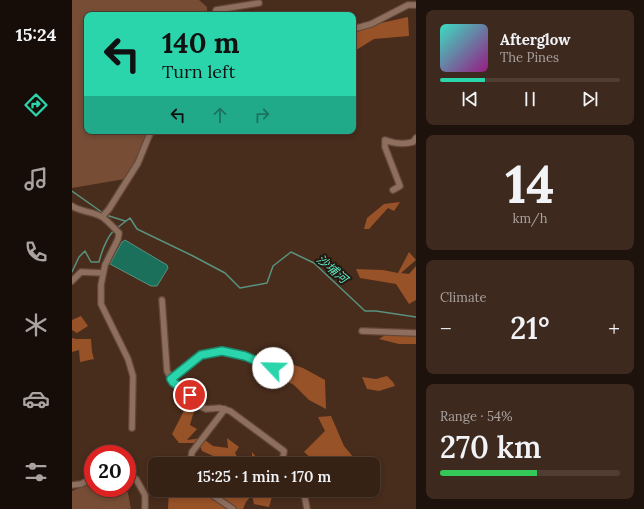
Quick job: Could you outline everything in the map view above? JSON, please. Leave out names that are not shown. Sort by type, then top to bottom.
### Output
[{"type":"street","points":[[216,12],[216,10],[259,3]]},
{"type":"street","points":[[356,28],[367,25],[408,5],[416,5]]},
{"type":"street","points":[[102,217],[107,212],[138,163],[150,134]]},
{"type":"street","points":[[393,190],[400,186],[385,147],[385,140],[397,144],[404,144],[413,142],[416,138]]},
{"type":"street","points":[[72,206],[76,209],[85,210],[102,217],[119,233],[118,239],[103,273],[101,285],[101,304],[128,359],[133,376],[132,428]]},
{"type":"street","points":[[72,281],[81,272],[103,273]]},
{"type":"street","points":[[162,300],[167,371],[173,382],[190,395],[199,406],[206,409],[220,408],[230,411],[284,451],[283,457]]},
{"type":"street","points":[[362,331],[416,333]]},
{"type":"street","points":[[171,379],[201,355],[222,351],[245,356],[273,368]]},
{"type":"street","points":[[191,457],[192,452],[225,409]]},
{"type":"street","points":[[136,480],[145,495],[145,509]]},
{"type":"street","points":[[72,484],[84,482]]},
{"type":"street","points":[[215,497],[233,509]]},
{"type":"street","points":[[305,497],[307,509]]},
{"type":"shaded area","points":[[72,0],[199,0],[207,7],[207,12],[84,12],[84,134],[155,134],[125,179],[72,188]]},
{"type":"shaded area","points":[[408,17],[409,36],[374,39],[356,50],[356,33],[372,25]]},
{"type":"shaded area","points":[[400,202],[394,211],[388,208],[369,229],[364,229],[367,218],[384,204]]},
{"type":"shaded area","points":[[409,252],[416,260],[401,273],[409,274],[416,266],[416,300],[409,304],[396,284],[360,278],[356,269],[383,270],[398,273]]},
{"type":"shaded area","points":[[81,316],[88,326],[77,333],[72,330],[72,320]]},
{"type":"shaded area","points":[[385,335],[416,335],[416,344],[399,344],[379,339]]},
{"type":"shaded area","points":[[72,338],[91,339],[94,359],[80,362],[79,350],[72,352]]},
{"type":"shaded area","points":[[277,359],[303,368],[325,380],[326,409],[309,400],[294,385],[273,374]]},
{"type":"shaded area","points":[[387,376],[395,386],[379,391],[367,389],[362,377],[376,379]]},
{"type":"shaded area","points":[[186,407],[194,411],[190,425],[197,429],[187,440],[202,438],[213,446],[228,448],[227,438],[239,447],[235,453],[237,457],[215,457],[202,451],[199,443],[179,443],[172,434]]},
{"type":"shaded area","points":[[331,416],[344,446],[353,457],[310,457],[304,452],[325,431],[318,417]]},
{"type":"shaded area","points":[[84,486],[84,497],[129,497],[131,509],[72,509],[72,491]]},
{"type":"shaded area","points":[[169,497],[250,497],[243,509],[168,509]]},
{"type":"shaded area","points":[[252,497],[272,497],[269,507],[254,504]]},
{"type":"water","points":[[125,240],[167,265],[168,268],[157,286],[151,286],[110,264],[122,242]]},
{"type":"waterway","name":"沙埔河","points":[[72,191],[103,213]]},
{"type":"waterway","name":"沙埔河","points":[[106,215],[125,221]]},
{"type":"waterway","name":"沙埔河","points":[[117,228],[130,218],[137,229],[225,273],[240,288],[267,283],[273,266],[291,252],[314,263],[365,311],[376,311],[416,317]]},
{"type":"waterway","points":[[72,272],[79,257],[85,251],[91,262],[99,262],[101,253],[114,230]]},
{"type":"route","points":[[190,395],[171,379],[201,355],[222,351],[245,356],[273,368]]}]
